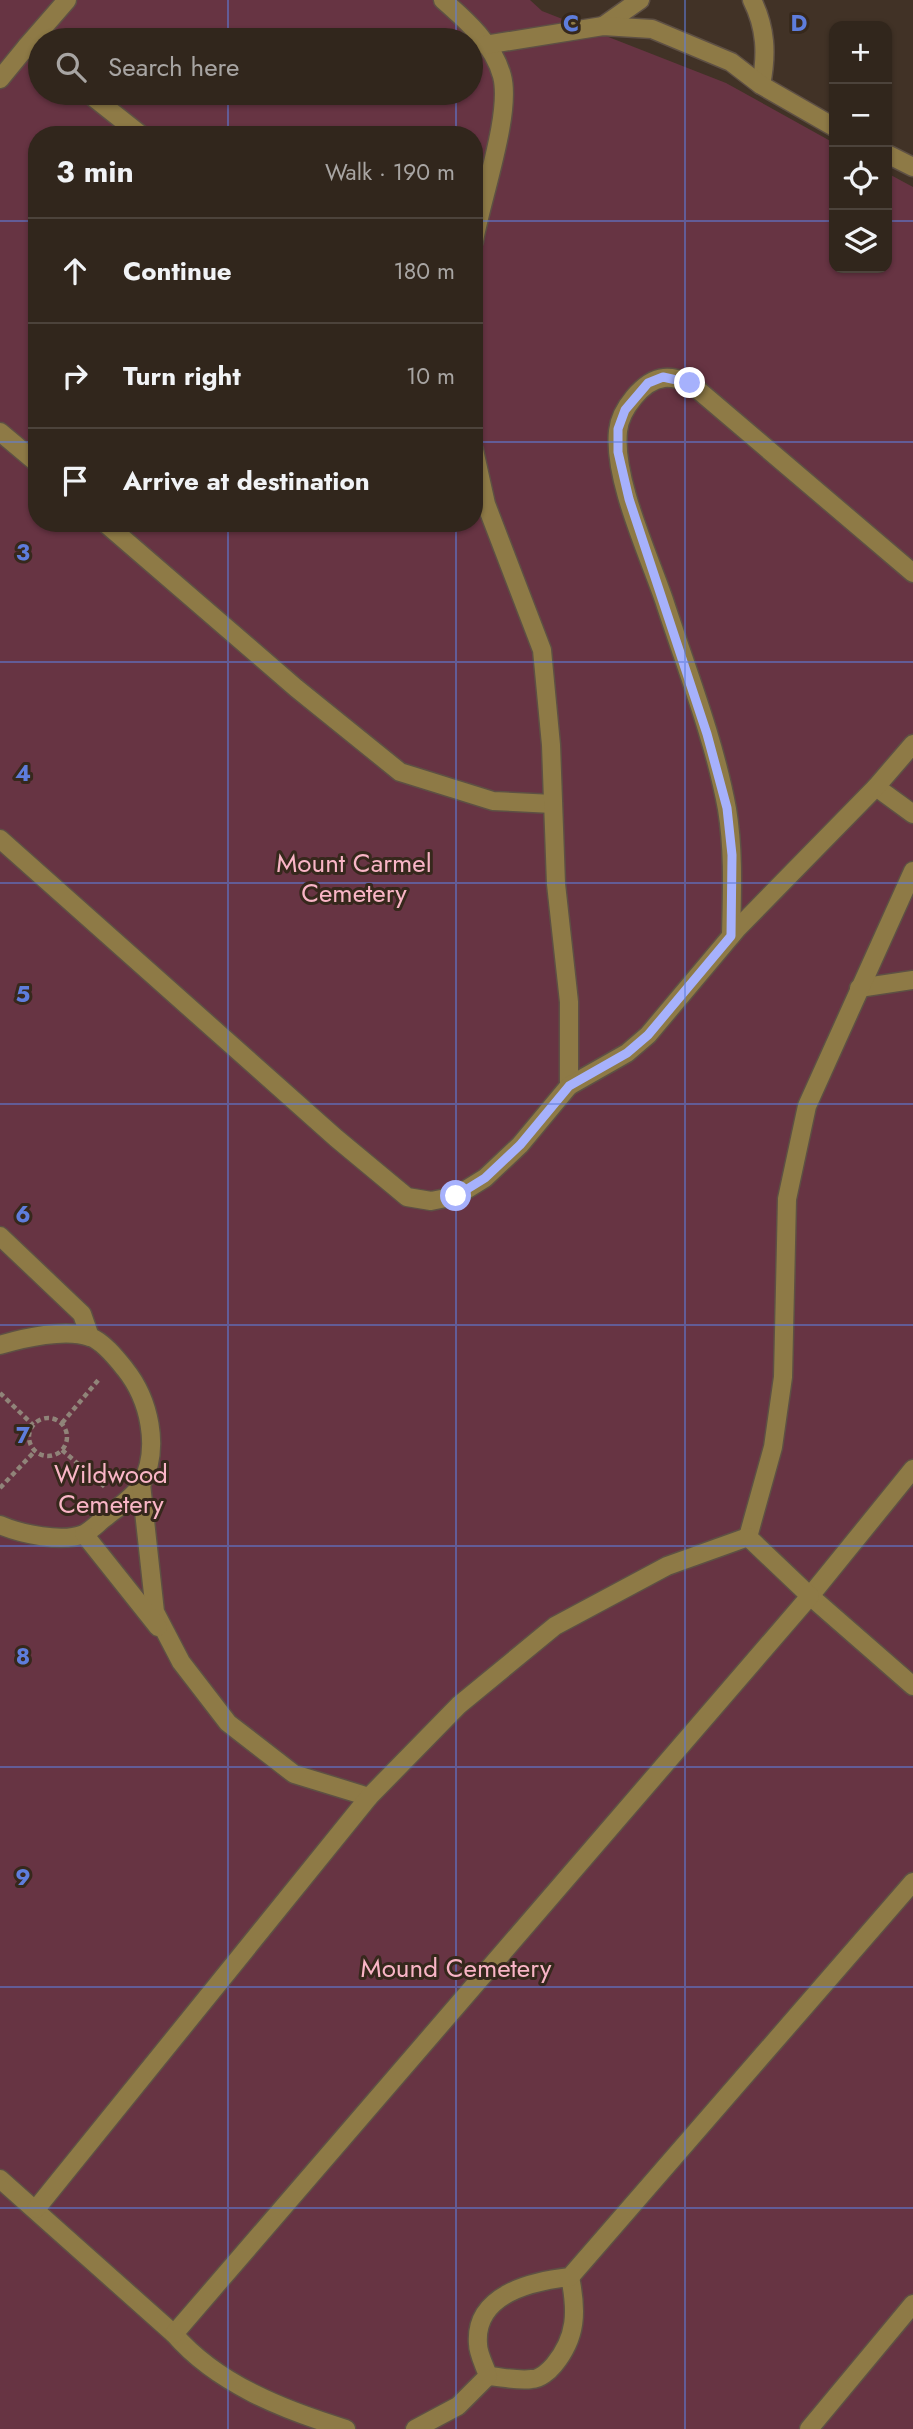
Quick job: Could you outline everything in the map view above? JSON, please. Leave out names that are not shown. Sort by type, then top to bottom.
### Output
[{"type":"street","points":[[49,28],[67,0]]},
{"type":"street","points":[[443,0],[469,28]]},
{"type":"street","points":[[603,26],[640,0]]},
{"type":"street","points":[[752,0],[763,21],[765,60],[761,85]]},
{"type":"street","points":[[483,199],[503,107],[503,78],[485,45],[603,26],[652,29],[731,62],[761,85],[829,124]]},
{"type":"street","points":[[0,79],[28,56]]},
{"type":"street","points":[[103,105],[130,126]]},
{"type":"street","points":[[892,157],[913,167]]},
{"type":"street","points":[[731,936],[732,855],[727,808],[703,722],[629,499],[618,452],[618,429],[625,410],[648,383],[663,377],[690,383],[913,573]]},
{"type":"street","points":[[0,432],[28,455]]},
{"type":"street","points":[[483,490],[542,650],[556,884],[569,1002],[569,1086]]},
{"type":"street","points":[[116,532],[296,688],[400,772],[493,802],[553,804]]},
{"type":"street","points":[[0,839],[336,1138],[407,1197],[431,1201],[456,1196],[485,1178],[520,1145],[569,1086],[627,1053],[648,1035],[731,936],[876,787],[913,744]]},
{"type":"street","points":[[876,787],[913,814]]},
{"type":"street","points":[[748,1537],[773,1447],[783,1377],[787,1199],[807,1106],[913,871]]},
{"type":"street","points":[[859,988],[913,980]]},
{"type":"street","points":[[0,1236],[82,1314],[90,1337],[117,1358],[140,1388],[150,1418],[149,1452],[141,1484],[155,1612],[180,1662],[228,1723],[294,1774],[369,1797]]},
{"type":"street","points":[[0,1345],[25,1337],[90,1337]]},
{"type":"street","points":[[174,2334],[810,1596],[913,1469]]},
{"type":"street","points":[[0,1525],[37,1535],[67,1537],[84,1534],[124,1504],[141,1484]]},
{"type":"street","points":[[84,1534],[142,1609],[169,1639]]},
{"type":"street","points":[[748,1537],[810,1596],[913,1686]]},
{"type":"street","points":[[36,2209],[369,1797],[459,1705],[555,1626],[667,1566],[748,1537]]},
{"type":"street","points":[[488,2376],[478,2344],[482,2322],[495,2303],[515,2288],[570,2277],[913,1882]]},
{"type":"street","points":[[0,2179],[174,2334],[188,2350],[235,2383],[293,2412],[346,2429]]},
{"type":"street","points":[[415,2429],[458,2406],[488,2376],[535,2380],[551,2369],[574,2334],[575,2304],[570,2277]]},
{"type":"street","points":[[809,2429],[913,2304]]},
{"type":"path","points":[[62,1423],[117,1358]]},
{"type":"path","points":[[0,1393],[33,1425]]},
{"type":"path","points":[[51,1418],[62,1423],[67,1439],[62,1450],[52,1455],[35,1451],[29,1435],[33,1425],[51,1418]]},
{"type":"path","points":[[62,1450],[124,1504]]},
{"type":"path","points":[[0,1488],[35,1451]]},
{"type":"green space","points":[[0,0],[530,0],[542,11],[726,83],[829,140],[829,273],[892,273],[892,176],[913,187],[913,2429],[0,2429]]},
{"type":"route","points":[[456,1196],[485,1178],[520,1145],[569,1086],[627,1053],[648,1035],[731,936],[732,855],[727,808],[707,734],[629,499],[618,452],[618,429],[625,410],[648,383],[663,377],[690,383]]},
{"type":"park label","name":"Mount Carmel Cemetery","points":[[354,878]]},
{"type":"park label","name":"Wildwood Cemetery","points":[[111,1489]]},
{"type":"park label","name":"Mound Cemetery","points":[[456,1968]]}]
